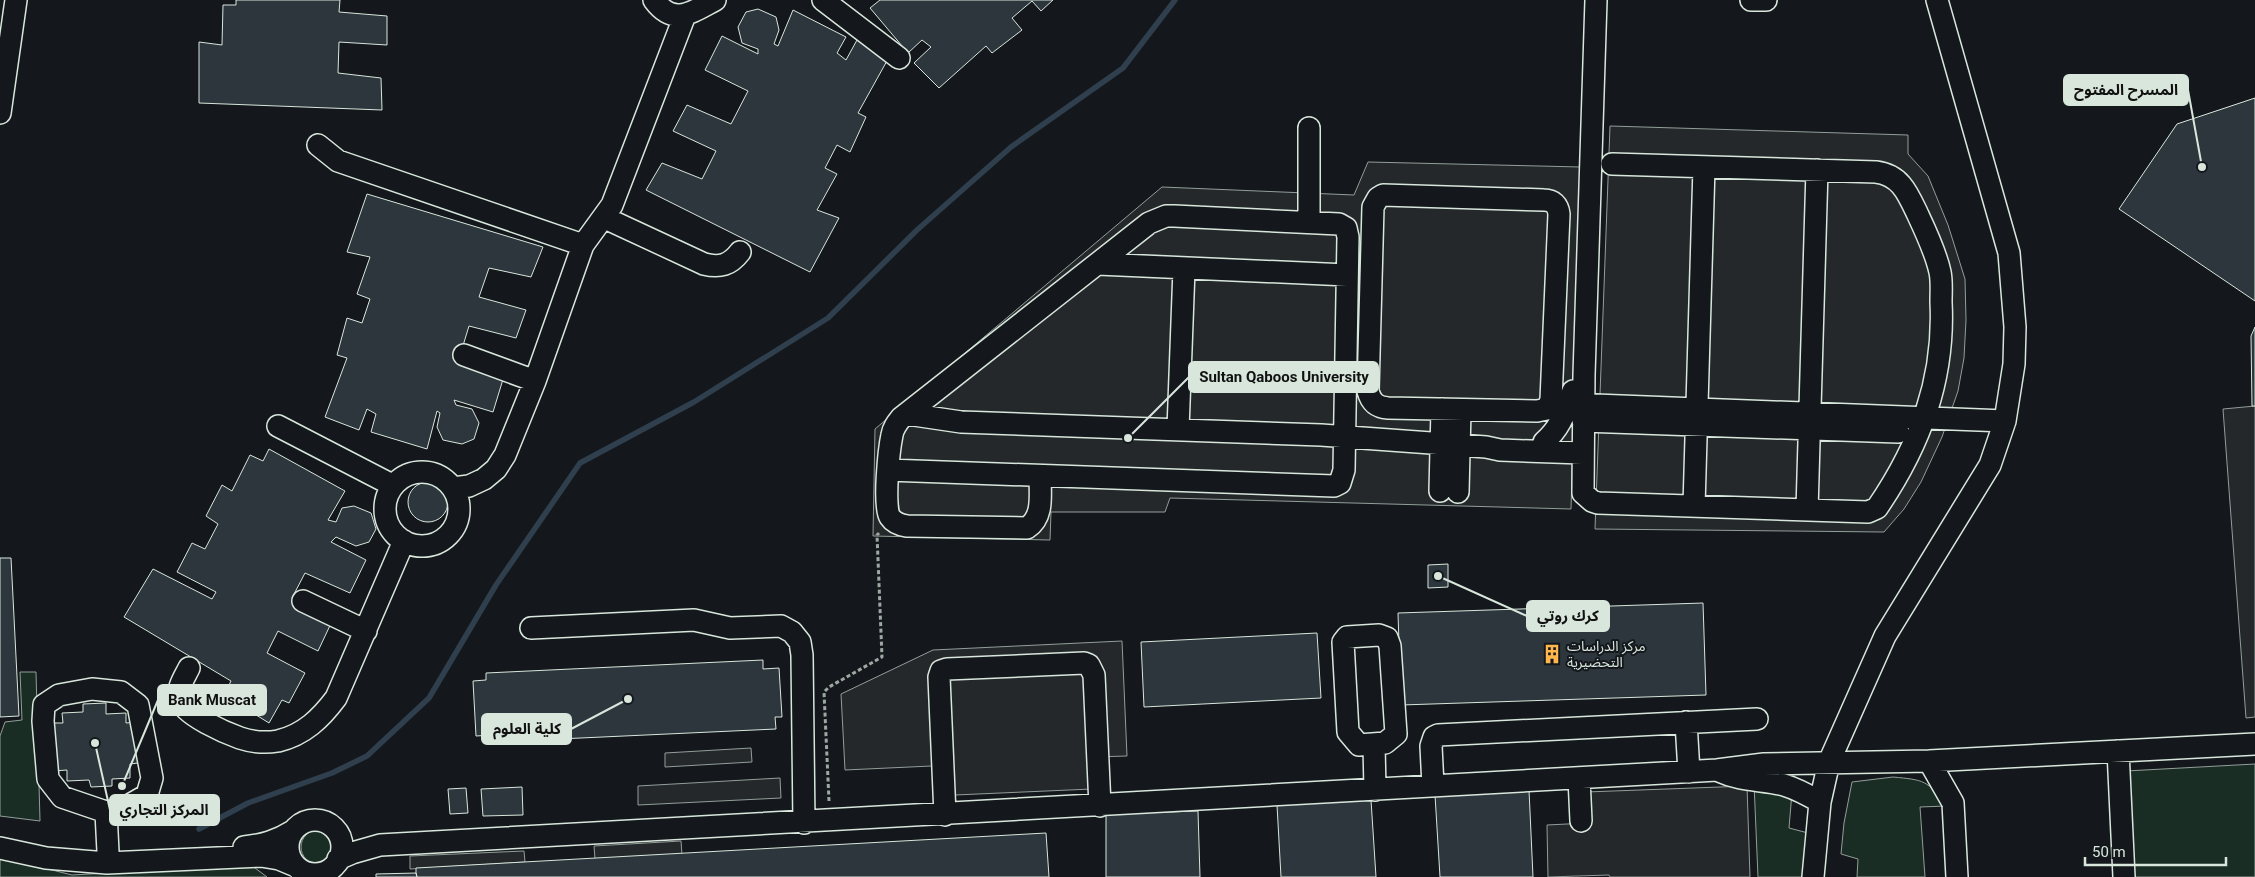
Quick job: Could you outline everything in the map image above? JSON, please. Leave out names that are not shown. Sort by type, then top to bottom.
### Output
[{"type":"lane","points":[[0,113],[16,0]]},
{"type":"lane","points":[[654,0],[662,10],[673,16],[685,15],[715,0]]},
{"type":"lane","points":[[1596,0],[1584,375],[1580,425],[1582,487],[1586,497],[1592,501],[1694,506],[1868,512],[1877,508],[1908,456],[1922,425],[1937,368],[1942,320],[1940,272],[1922,223],[1907,191],[1894,177],[1876,172],[1612,164]]},
{"type":"lane","points":[[1751,0],[1766,0]]},
{"type":"lane","points":[[1928,0],[1945,25]]},
{"type":"lane","points":[[1813,877],[1820,802],[1829,762],[1885,636],[1990,465],[2002,428],[2014,364],[2015,327],[2009,253],[1937,0]]},
{"type":"lane","points":[[1945,25],[1946,0]]},
{"type":"lane","points":[[830,2],[899,58]]},
{"type":"lane","points":[[453,488],[476,482],[496,469],[505,455],[535,381],[583,245],[605,218],[615,198],[685,15]]},
{"type":"lane","points":[[1309,222],[1310,128]]},
{"type":"lane","points":[[318,145],[338,161],[583,245]]},
{"type":"lane","points":[[1694,506],[1704,166]]},
{"type":"lane","points":[[1807,510],[1816,170]]},
{"type":"lane","points":[[1388,196],[1544,200],[1553,202],[1559,214],[1550,405],[1542,411],[1451,409],[1380,408],[1370,398],[1368,390],[1375,202],[1378,198],[1388,196]]},
{"type":"lane","points":[[888,470],[1334,486],[1344,477],[1346,228],[1339,224],[1166,216],[1149,223],[895,425],[892,433],[888,470],[887,511],[891,519],[898,524],[907,526],[1027,528],[1034,524],[1039,516],[1040,476]]},
{"type":"lane","points":[[605,218],[714,267],[725,266],[734,260],[740,252]]},
{"type":"lane","points":[[1098,264],[1347,275]]},
{"type":"lane","points":[[1178,429],[1184,269]]},
{"type":"lane","points":[[464,355],[535,381]]},
{"type":"lane","points":[[1449,491],[1451,409]]},
{"type":"lane","points":[[907,414],[961,422],[1344,437],[1486,447],[1500,450],[1580,425]]},
{"type":"lane","points":[[1544,442],[1558,428],[1696,417],[2002,428]]},
{"type":"lane","points":[[1486,447],[1500,442],[1544,442],[1580,425]]},
{"type":"lane","points":[[278,426],[392,485]]},
{"type":"lane","points":[[416,472],[430,472],[443,478],[453,488],[458,501],[459,515],[454,528],[444,538],[431,545],[417,546],[404,541],[394,533],[387,522],[384,509],[386,496],[392,485],[403,476],[416,472]]},
{"type":"lane","points":[[189,668],[179,689],[179,699],[183,707],[190,714],[240,738],[258,742],[277,741],[295,735],[325,713],[336,698],[404,541]]},
{"type":"lane","points":[[302,601],[366,631]]},
{"type":"lane","points":[[531,628],[694,620],[730,628],[781,626],[792,632],[800,642],[802,655],[804,823]]},
{"type":"lane","points":[[1379,635],[1387,638],[1390,646],[1396,734],[1385,743],[1374,745],[1358,745],[1348,732],[1343,651],[1343,642],[1347,637],[1379,635]]},
{"type":"lane","points":[[945,814],[939,677],[941,671],[947,669],[1084,663],[1089,665],[1094,675],[1100,806]]},
{"type":"lane","points":[[92,689],[121,692],[138,705],[152,778],[147,795],[121,810],[106,812],[62,797],[48,779],[43,721],[44,704],[59,695],[92,689]]},
{"type":"lane","points":[[1433,786],[1431,746],[1434,737],[1438,735],[1757,719]]},
{"type":"lane","points":[[1686,722],[1689,772]]},
{"type":"lane","points":[[338,859],[366,848],[380,845],[804,823],[1689,772],[1749,765],[1929,761],[2255,744]]},
{"type":"lane","points":[[1374,745],[1376,790]]},
{"type":"lane","points":[[2118,751],[2124,877]]},
{"type":"lane","points":[[1929,761],[1953,803],[1957,877]]},
{"type":"lane","points":[[1717,770],[1748,781],[1784,785],[1803,792],[1820,802]]},
{"type":"lane","points":[[1579,778],[1581,821]]},
{"type":"lane","points":[[106,812],[108,852]]},
{"type":"lane","points":[[0,837],[49,848],[108,852],[261,846],[278,840],[293,831],[300,824],[309,820],[320,820],[329,824],[336,831],[341,840],[341,850],[333,867],[324,872],[309,872],[279,859],[261,856],[107,863],[76,862],[0,848]]},
{"type":"lane","points":[[293,831],[289,840],[290,858],[309,872]]},
{"type":"lane","points":[[336,831],[350,838],[380,845]]},
{"type":"path","points":[[829,809],[824,692],[828,687],[882,657],[877,535],[891,519]]},
{"type":"green space","points":[[20,672],[36,672],[40,821],[0,816],[0,736],[5,722],[22,720]]},
{"type":"green space","points":[[2255,764],[2255,877],[2133,877],[2126,771]]},
{"type":"green space","points":[[1893,777],[1912,779],[1924,783],[1934,791],[1946,806],[1920,807],[1925,877],[1857,877],[1858,859],[1841,854],[1844,823],[1852,782]]},
{"type":"green space","points":[[1754,783],[1792,792],[1789,828],[1808,833],[1802,877],[1758,877]]},
{"type":"green space","points":[[318,830],[330,835],[335,847],[330,859],[318,864],[306,859],[301,847],[306,835]]},
{"type":"green space","points":[[0,857],[72,875],[251,865],[267,877],[0,877]]},
{"type":"shaded area","points":[[1610,126],[1908,135],[1908,154],[1928,176],[1948,225],[1965,279],[1966,320],[1964,358],[1958,391],[1942,437],[1921,482],[1904,509],[1884,532],[1595,529]]},
{"type":"shaded area","points":[[1368,162],[1581,167],[1571,509],[1170,498],[1165,512],[1051,512],[1050,540],[873,536],[875,429],[1162,187],[1354,195]]},
{"type":"shaded area","points":[[2255,406],[2255,717],[2246,718],[2223,409]]},
{"type":"shaded area","points":[[1122,641],[1127,756],[1091,757],[1092,789],[955,795],[953,765],[845,770],[841,694],[933,650]]},
{"type":"shaded area","points":[[751,748],[752,762],[665,767],[665,753]]},
{"type":"shaded area","points":[[780,778],[781,798],[638,805],[638,786]]},
{"type":"shaded area","points":[[1747,786],[1750,877],[1610,877],[1609,875],[1548,877],[1547,825],[1587,823],[1586,792]]},
{"type":"shaded area","points":[[681,841],[682,855],[595,859],[594,846]]},
{"type":"shaded area","points":[[524,851],[525,862],[410,869],[410,856]]},
{"type":"building","points":[[236,0],[340,0],[339,12],[387,16],[387,45],[339,42],[338,73],[381,78],[382,110],[199,103],[199,42],[222,45],[223,5],[236,5]]},
{"type":"building","points":[[880,0],[1053,0],[1041,11],[1032,1],[1012,18],[1022,30],[992,53],[986,46],[939,88],[914,63],[931,47],[922,40],[908,53],[870,8]]},
{"type":"building","points":[[758,9],[776,17],[779,30],[774,44],[778,46],[793,10],[846,37],[837,53],[846,60],[857,40],[888,59],[858,113],[866,117],[850,152],[837,145],[825,168],[837,174],[817,210],[839,218],[810,272],[646,190],[662,163],[702,179],[716,151],[673,131],[687,105],[731,124],[748,91],[705,70],[722,36],[758,54],[758,49],[742,43],[738,27],[746,12]]},
{"type":"building","points":[[2255,98],[2255,301],[2119,209],[2177,124]]},
{"type":"building","points":[[367,194],[543,247],[531,277],[489,268],[479,297],[526,310],[516,338],[469,326],[458,362],[504,376],[493,412],[454,400],[456,405],[472,409],[479,423],[474,439],[462,444],[443,440],[437,427],[440,413],[437,411],[427,449],[371,432],[376,414],[367,409],[359,430],[325,417],[347,358],[337,355],[347,318],[362,323],[370,299],[357,294],[370,257],[347,252]]},
{"type":"building","points":[[2255,327],[2255,406],[2252,406],[2251,336]]},
{"type":"building","points":[[269,449],[345,491],[328,520],[336,522],[342,508],[354,506],[371,513],[376,529],[369,542],[356,546],[336,537],[331,542],[366,560],[350,593],[305,573],[292,598],[334,617],[318,651],[278,631],[267,653],[305,673],[289,703],[282,700],[269,723],[224,695],[231,681],[124,617],[153,569],[212,599],[216,592],[177,572],[192,543],[205,549],[218,524],[206,516],[222,485],[232,491],[250,455],[263,461]]},
{"type":"building","points":[[428,482],[442,488],[448,502],[442,516],[428,522],[414,516],[408,502],[414,488]]},
{"type":"building","points":[[0,558],[11,558],[19,716],[0,717]]},
{"type":"building","points":[[1448,564],[1448,587],[1428,588],[1428,565]]},
{"type":"building","name":"مركز الدراسات التحضيرية","points":[[1703,603],[1706,695],[1401,705],[1398,613]]},
{"type":"building","points":[[1317,633],[1321,698],[1144,707],[1141,642]]},
{"type":"building","points":[[763,660],[763,669],[779,668],[782,717],[775,717],[776,729],[494,742],[493,735],[476,736],[473,681],[486,680],[486,673]]},
{"type":"building","points":[[106,703],[106,714],[126,713],[126,723],[137,722],[138,763],[130,764],[130,778],[112,779],[112,786],[91,787],[89,780],[67,781],[67,770],[54,771],[52,723],[63,723],[62,713],[83,712],[83,704]]},
{"type":"building","points":[[522,787],[523,815],[483,816],[481,789]]},
{"type":"building","points":[[466,788],[468,813],[450,814],[448,789]]},
{"type":"building","points":[[1529,790],[1533,877],[1440,877],[1435,795]]},
{"type":"building","points":[[1371,800],[1376,877],[1281,877],[1277,805]]},
{"type":"building","points":[[1198,811],[1200,877],[1106,877],[1106,814]]},
{"type":"building","points":[[1046,833],[1049,877],[417,877],[416,873],[416,868]]},
{"type":"building","points":[[416,873],[417,877],[376,877],[376,874]]},
{"type":"waterway","points":[[199,829],[248,803],[332,773],[367,756],[429,698],[496,585],[580,463],[694,402],[828,318],[917,230],[1011,147],[1123,68],[1175,0]]},
{"type":"place","name":"المسرح المفتوح","points":[[2202,167]]},
{"type":"place","name":"Sultan Qaboos University","points":[[1128,438]]},
{"type":"place","name":"كرك روتي","points":[[1438,576]]},
{"type":"place","name":"مركز الدراسات التحضيرية","points":[[1552,654]]},
{"type":"place","name":"كلية العلوم","points":[[628,699]]},
{"type":"place","name":"المركز التجاري","points":[[95,743]]},
{"type":"place","name":"Bank Muscat","points":[[122,786]]}]
